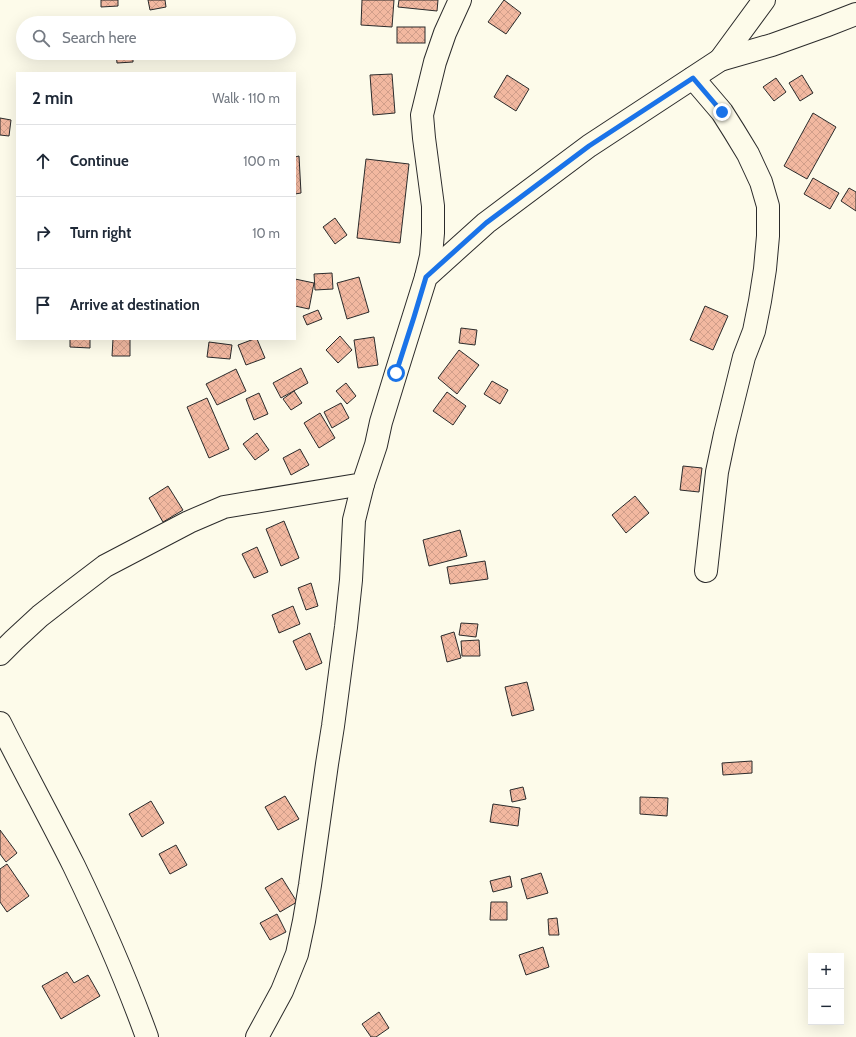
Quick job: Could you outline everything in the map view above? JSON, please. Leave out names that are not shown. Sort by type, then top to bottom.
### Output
[{"type":"street","points":[[257,1037],[282,991],[297,954],[304,921],[346,627],[354,520],[431,256],[433,206],[422,115],[435,62],[445,33],[460,0]]},
{"type":"street","points":[[720,60],[764,0]]},
{"type":"street","points":[[426,277],[486,223],[589,146],[720,60],[772,45],[856,14]]},
{"type":"street","points":[[693,78],[722,112],[748,154],[761,182],[768,206],[768,236],[760,301],[754,330],[744,358],[725,434],[719,464],[706,571]]},
{"type":"street","points":[[0,654],[40,616],[105,566],[189,522],[224,507],[364,484]]},
{"type":"street","points":[[0,723],[74,866],[138,1012],[147,1037]]},
{"type":"building","points":[[101,0],[118,0],[118,6],[101,7]]},
{"type":"building","points":[[148,0],[165,0],[166,7],[150,10]]},
{"type":"building","points":[[362,0],[394,0],[392,27],[361,25]]},
{"type":"building","points":[[399,0],[438,0],[437,11],[398,7]]},
{"type":"building","points":[[504,0],[521,13],[506,34],[488,22]]},
{"type":"building","points":[[397,27],[425,27],[425,43],[397,43]]},
{"type":"building","points":[[117,60],[133,60],[133,62],[117,63]]},
{"type":"building","points":[[392,74],[395,113],[373,115],[370,75]]},
{"type":"building","points":[[507,75],[529,89],[516,111],[494,97]]},
{"type":"building","points":[[802,75],[813,93],[800,101],[789,83]]},
{"type":"building","points":[[776,78],[786,92],[774,101],[763,87]]},
{"type":"building","points":[[813,113],[836,127],[807,179],[784,166]]},
{"type":"building","points":[[0,118],[11,120],[9,136],[0,135]]},
{"type":"building","points":[[299,156],[301,193],[296,194],[296,157]]},
{"type":"building","points":[[366,159],[409,164],[400,243],[357,238]]},
{"type":"building","points":[[813,178],[839,193],[830,209],[804,194]]},
{"type":"building","points":[[849,188],[856,192],[856,211],[841,201]]},
{"type":"building","points":[[335,218],[347,235],[335,244],[323,227]]},
{"type":"building","points":[[332,273],[333,289],[315,290],[314,274]]},
{"type":"building","points":[[359,277],[369,312],[347,319],[337,283]]},
{"type":"building","points":[[296,279],[314,283],[309,309],[296,306]]},
{"type":"building","points":[[705,306],[728,316],[713,350],[690,340]]},
{"type":"building","points":[[318,310],[322,319],[307,325],[303,316]]},
{"type":"building","points":[[461,328],[477,330],[475,345],[459,343]]},
{"type":"building","points":[[340,336],[352,350],[338,363],[326,350]]},
{"type":"building","points":[[374,337],[378,365],[358,368],[354,340]]},
{"type":"building","points":[[70,340],[90,340],[90,348],[70,347]]},
{"type":"building","points":[[113,340],[130,340],[130,356],[112,356]]},
{"type":"building","points":[[251,340],[257,340],[265,358],[246,365],[238,345]]},
{"type":"building","points":[[209,342],[232,345],[230,359],[207,357]]},
{"type":"building","points":[[459,350],[479,365],[457,394],[438,378]]},
{"type":"building","points":[[301,368],[308,383],[281,398],[273,383]]},
{"type":"building","points":[[236,369],[246,391],[217,405],[206,384]]},
{"type":"building","points":[[492,381],[508,390],[500,404],[484,394]]},
{"type":"building","points":[[346,383],[356,396],[347,404],[336,391]]},
{"type":"building","points":[[294,391],[302,403],[291,410],[283,399]]},
{"type":"building","points":[[447,392],[466,406],[453,425],[433,411]]},
{"type":"building","points":[[259,393],[268,414],[254,420],[246,399]]},
{"type":"building","points":[[207,398],[229,449],[209,458],[187,407]]},
{"type":"building","points":[[341,403],[349,418],[332,428],[324,412]]},
{"type":"building","points":[[320,413],[335,438],[319,448],[304,423]]},
{"type":"building","points":[[257,433],[269,450],[255,460],[243,444]]},
{"type":"building","points":[[300,449],[309,465],[291,475],[283,458]]},
{"type":"building","points":[[683,466],[702,468],[699,492],[680,490]]},
{"type":"building","points":[[168,486],[183,510],[163,522],[149,498]]},
{"type":"building","points":[[635,496],[649,513],[626,533],[612,515]]},
{"type":"building","points":[[284,521],[299,558],[281,566],[266,529]]},
{"type":"building","points":[[460,530],[467,556],[429,566],[423,540]]},
{"type":"building","points":[[257,547],[268,572],[254,578],[242,554]]},
{"type":"building","points":[[485,561],[488,579],[450,584],[447,567]]},
{"type":"building","points":[[311,583],[318,606],[306,610],[298,588]]},
{"type":"building","points":[[293,606],[300,624],[279,633],[272,615]]},
{"type":"building","points":[[461,623],[478,624],[476,637],[459,635]]},
{"type":"building","points":[[454,632],[461,658],[447,662],[441,636]]},
{"type":"building","points":[[310,633],[322,663],[306,670],[293,641]]},
{"type":"building","points":[[479,640],[480,656],[462,656],[461,641]]},
{"type":"building","points":[[527,682],[534,710],[512,716],[505,687]]},
{"type":"building","points":[[752,761],[752,773],[723,775],[722,763]]},
{"type":"building","points":[[523,787],[526,799],[512,802],[510,790]]},
{"type":"building","points":[[285,796],[299,819],[278,830],[265,807]]},
{"type":"building","points":[[640,797],[668,798],[667,816],[640,814]]},
{"type":"building","points":[[151,801],[164,823],[142,837],[129,814]]},
{"type":"building","points":[[493,804],[520,808],[518,826],[490,822]]},
{"type":"building","points":[[0,830],[17,853],[6,862],[0,854]]},
{"type":"building","points":[[176,845],[187,865],[170,874],[159,854]]},
{"type":"building","points":[[7,864],[29,896],[7,912],[0,902],[0,869]]},
{"type":"building","points":[[541,873],[548,893],[527,899],[521,879]]},
{"type":"building","points":[[510,876],[512,887],[493,892],[490,881]]},
{"type":"building","points":[[282,878],[297,902],[280,912],[265,888]]},
{"type":"building","points":[[491,902],[507,902],[507,920],[490,920]]},
{"type":"building","points":[[277,914],[286,932],[270,940],[260,923]]},
{"type":"building","points":[[557,918],[559,935],[549,935],[548,919]]},
{"type":"building","points":[[543,947],[549,967],[526,975],[519,955]]},
{"type":"building","points":[[67,972],[74,983],[88,975],[100,996],[61,1019],[42,986]]},
{"type":"building","points":[[379,1012],[389,1028],[376,1037],[371,1037],[362,1024]]},
{"type":"route","points":[[396,373],[426,277],[486,223],[589,146],[693,78],[722,112]]}]
